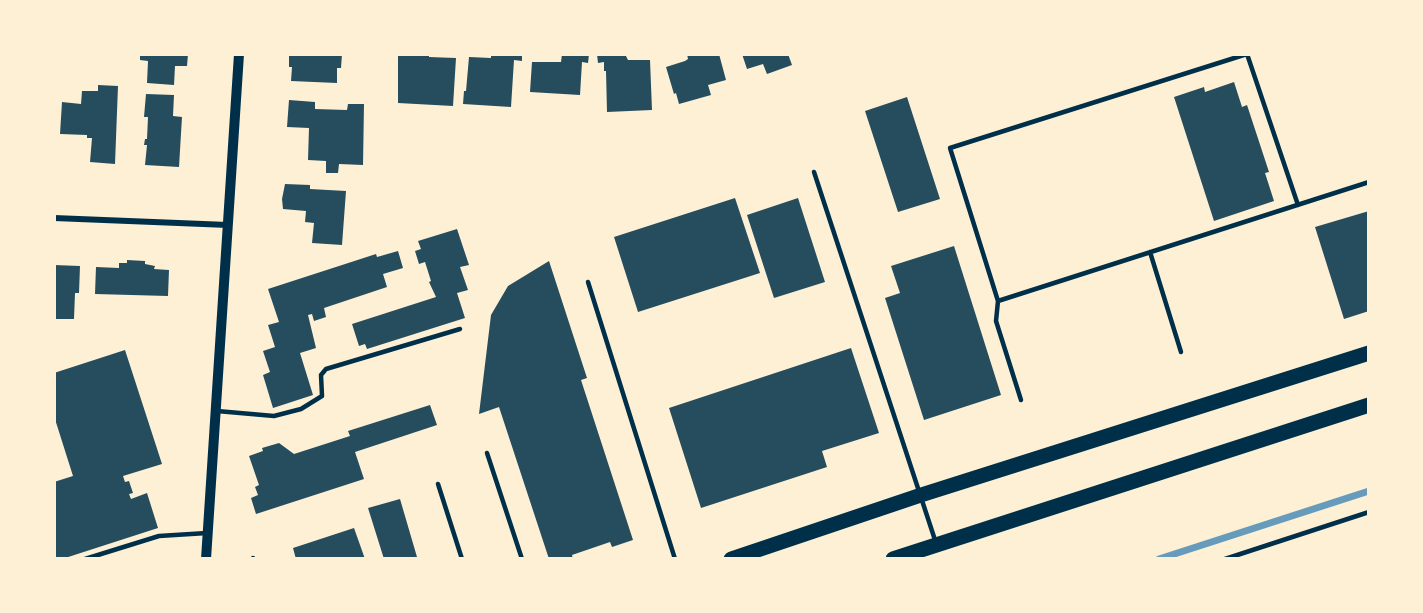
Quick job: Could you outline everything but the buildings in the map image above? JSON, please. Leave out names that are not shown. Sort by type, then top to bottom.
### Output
[{"type":"main road","points":[[731,559],[921,495],[1369,353]]},
{"type":"main road","points":[[893,559],[1369,405]]},
{"type":"street","points":[[206,559],[239,54]]},
{"type":"street","points":[[54,218],[229,225]]},
{"type":"lane","points":[[1022,400],[996,321],[998,301],[950,148],[1247,54],[1298,205]]},
{"type":"lane","points":[[814,172],[937,545]]},
{"type":"lane","points":[[998,301],[1369,182]]},
{"type":"lane","points":[[1150,252],[1182,352]]},
{"type":"lane","points":[[588,282],[675,559]]},
{"type":"lane","points":[[217,411],[274,416],[301,409],[322,396],[321,375],[326,369],[460,330]]},
{"type":"lane","points":[[487,453],[522,559]]},
{"type":"lane","points":[[438,484],[462,559]]},
{"type":"lane","points":[[1225,559],[1369,512]]},
{"type":"lane","points":[[85,559],[159,536],[208,533]]},
{"type":"waterway","points":[[1159,559],[1369,491]]}]
